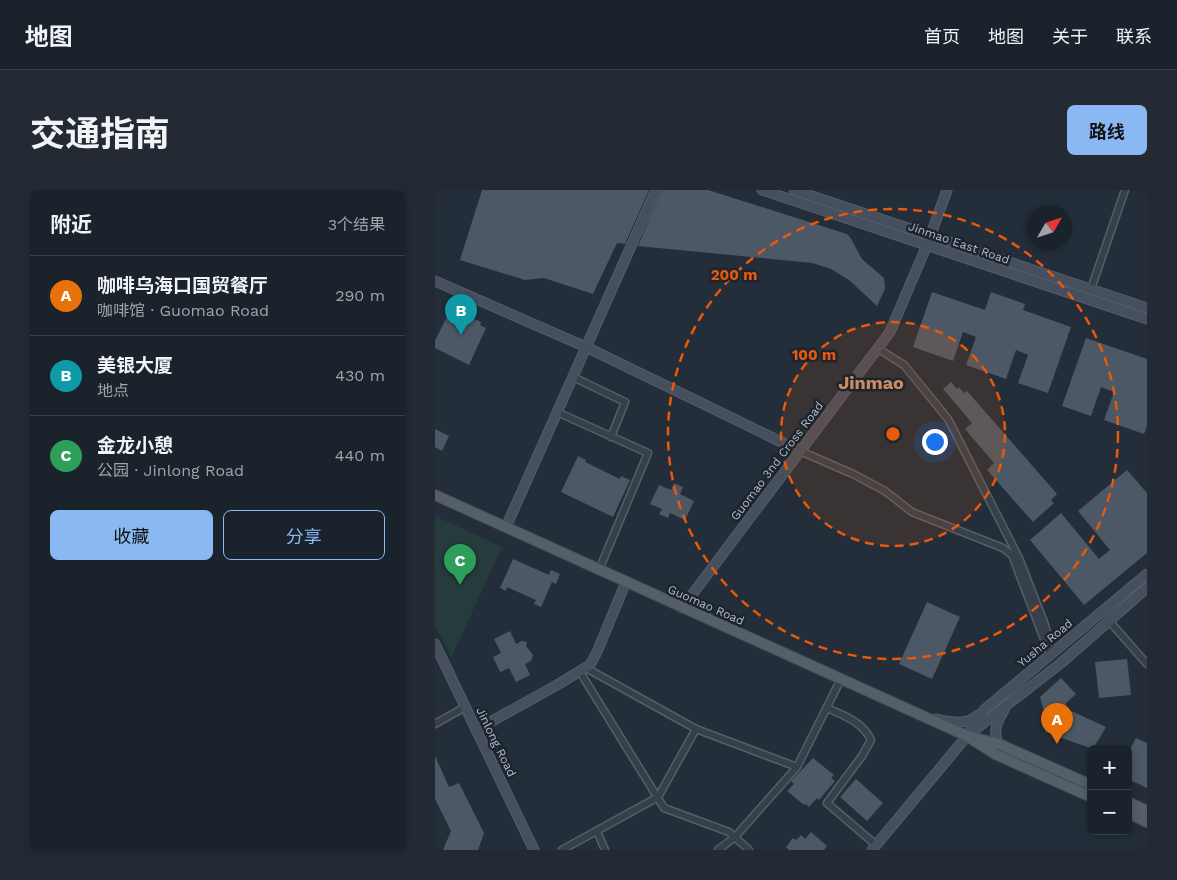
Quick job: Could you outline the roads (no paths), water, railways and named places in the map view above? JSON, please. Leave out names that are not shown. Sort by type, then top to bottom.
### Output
[{"type":"main road","points":[[506,527],[656,190]]},
{"type":"main road","name":"Jinmao East Road","points":[[762,190],[1147,319]]},
{"type":"main road","name":"Jinmao East Road","points":[[794,190],[1147,308]]},
{"type":"main road","name":"Guomao 3nd Cross Road","points":[[682,608],[890,332],[931,236],[947,190]]},
{"type":"main road","points":[[435,281],[586,347],[800,451]]},
{"type":"main road","name":"Guomao Road","points":[[435,495],[925,718],[1087,784]]},
{"type":"main road","name":"Yusha Road","points":[[874,848],[954,753],[984,710],[1147,574]]},
{"type":"main road","points":[[476,730],[583,670],[597,652],[626,582]]},
{"type":"main road","name":"Yusha Road","points":[[967,736],[1061,663],[1147,588]]},
{"type":"main road","name":"Jinlong Road","points":[[435,644],[535,850]]},
{"type":"main road","points":[[954,753],[961,746],[968,745],[997,749],[996,726],[1008,704]]},
{"type":"main road","points":[[925,718],[967,722],[974,719],[984,710]]},
{"type":"main road","name":"Guomao Road","points":[[997,749],[1087,794]]},
{"type":"main road","points":[[1132,804],[1147,811]]},
{"type":"main road","points":[[1132,815],[1147,822]]},
{"type":"street","points":[[1091,290],[1125,190]]},
{"type":"street","points":[[877,348],[904,365],[948,419],[1019,558],[1045,625],[1051,654]]},
{"type":"street","points":[[573,377],[625,402],[611,436]]},
{"type":"street","points":[[557,412],[648,453],[599,570]]},
{"type":"street","points":[[800,451],[853,474],[885,491],[912,512],[1003,548],[1012,556],[1051,654]]},
{"type":"street","points":[[1111,623],[1147,664]]},
{"type":"street","points":[[583,670],[696,729],[797,767]]},
{"type":"street","points":[[583,670],[664,808],[729,832],[749,850]]},
{"type":"street","points":[[718,850],[735,837],[797,767],[841,680]]},
{"type":"street","points":[[435,724],[465,707]]},
{"type":"street","points":[[827,708],[858,723],[871,740],[862,756],[827,803],[874,848]]},
{"type":"street","points":[[562,850],[658,797],[696,729]]},
{"type":"street","points":[[597,831],[605,850]]},
{"type":"place","name":"美银大厦","points":[[461,335]]},
{"type":"place","name":"金龙小憩","points":[[460,585]]},
{"type":"place","name":"咖啡乌海口国贸餐厅","points":[[1057,744]]},
{"type":"district","name":"Jinmao","points":[[871,382]]}]
